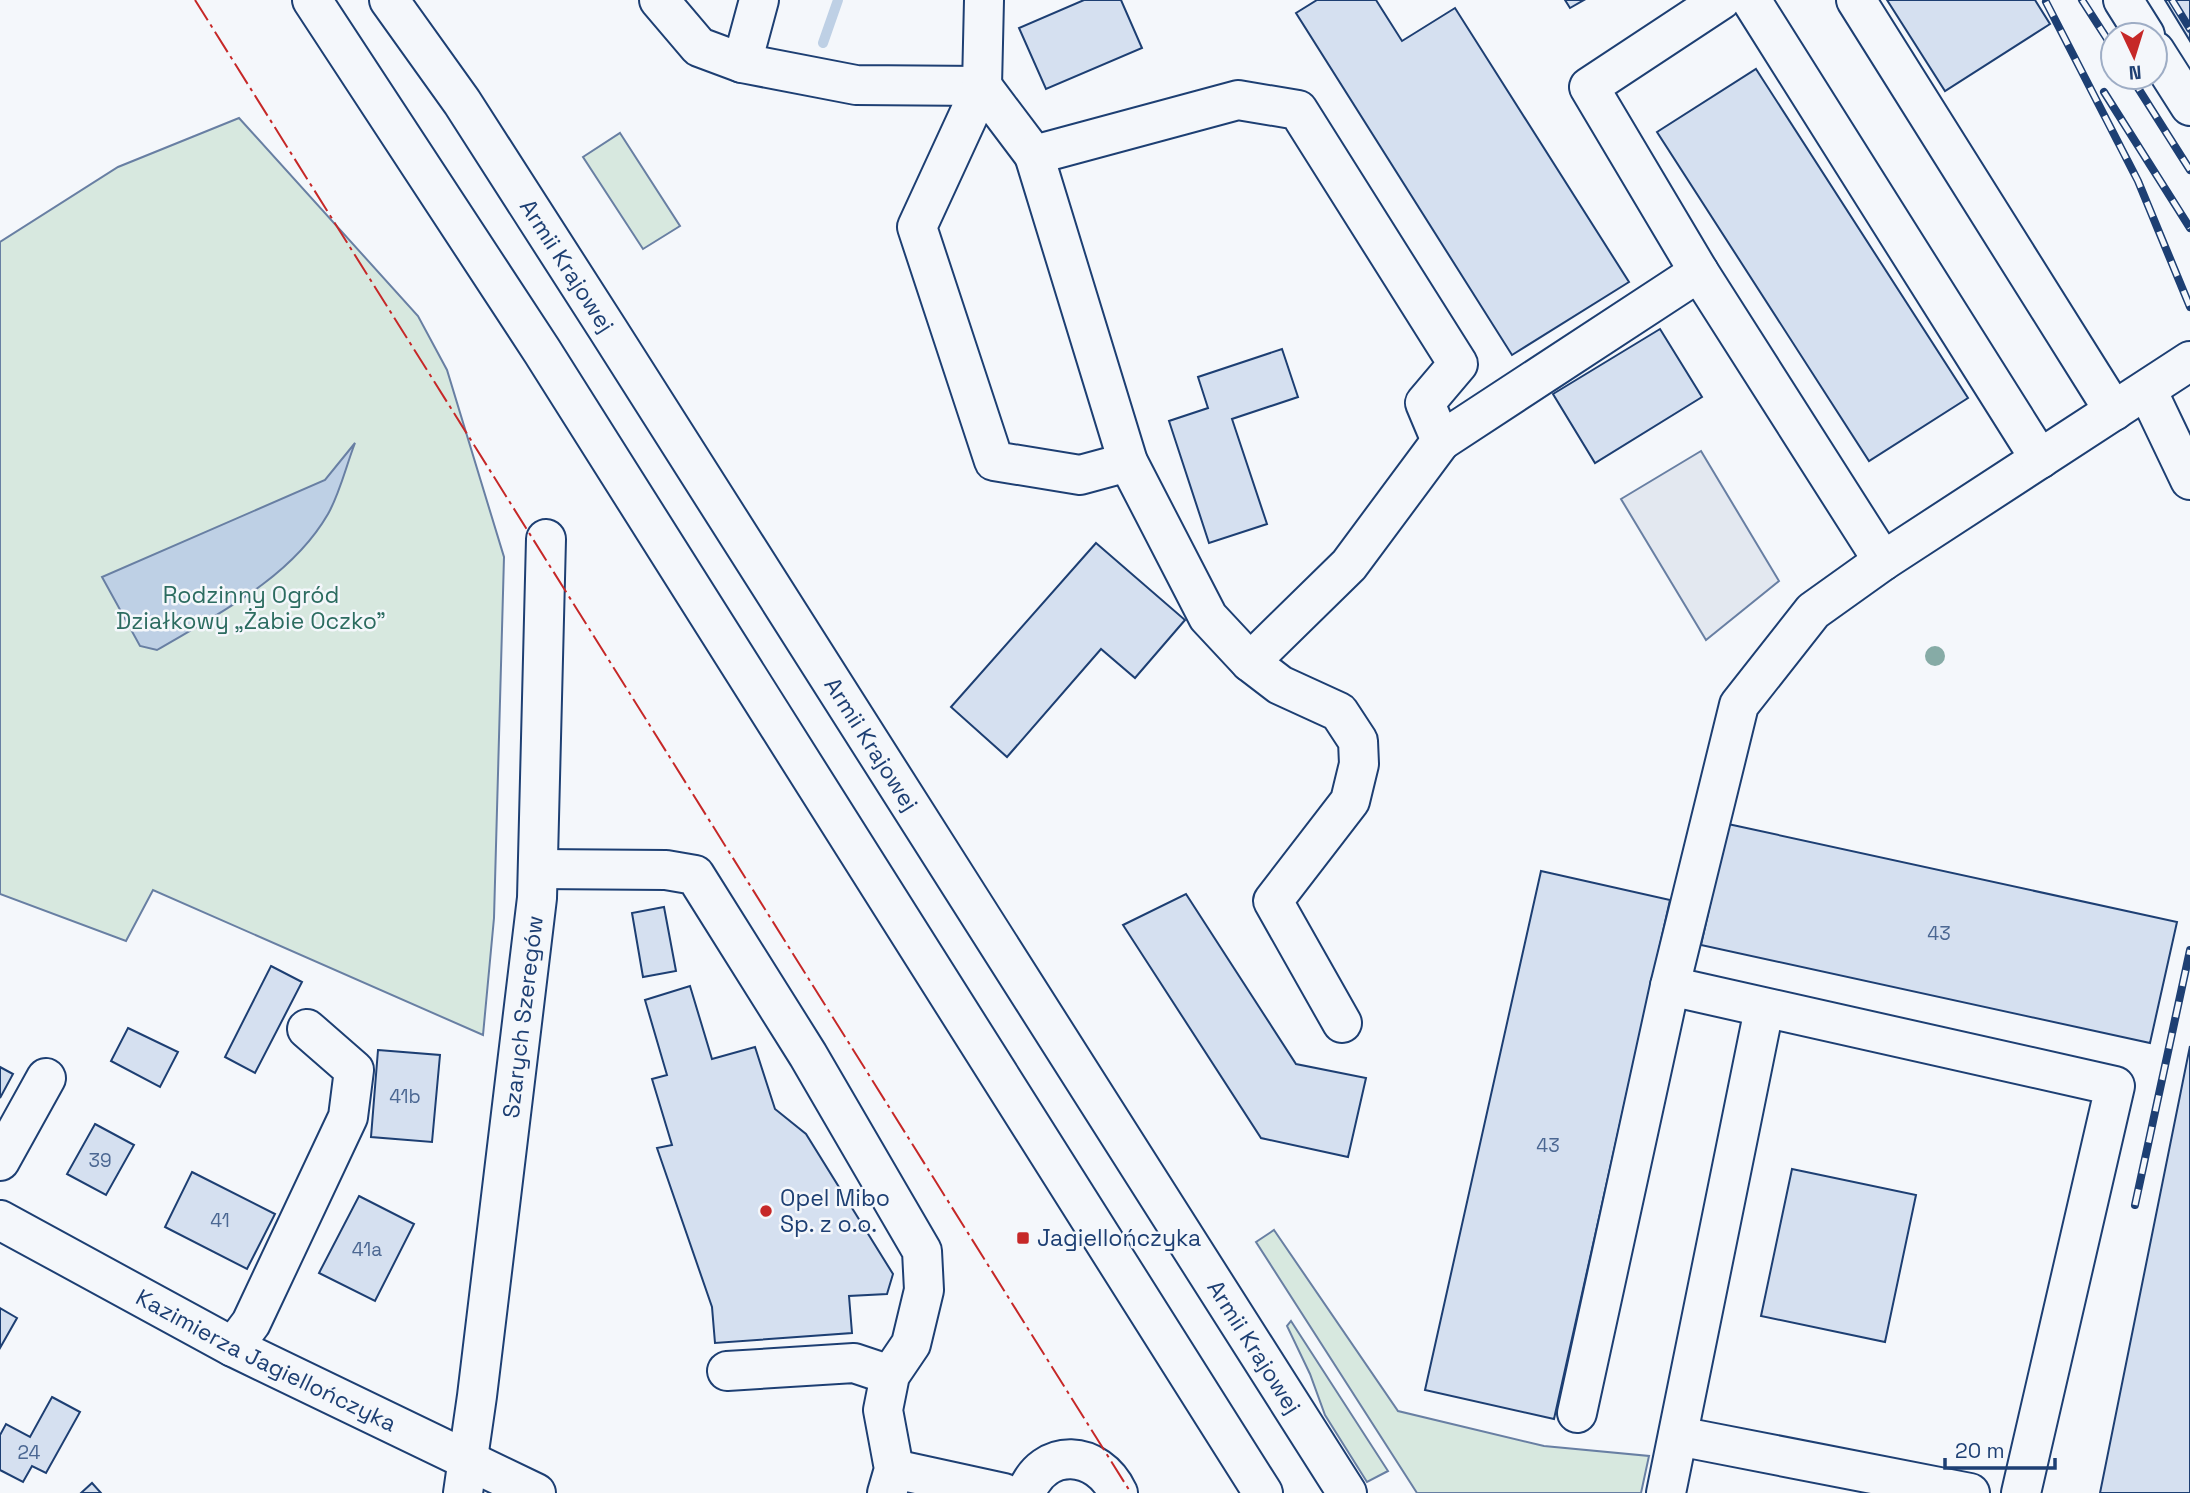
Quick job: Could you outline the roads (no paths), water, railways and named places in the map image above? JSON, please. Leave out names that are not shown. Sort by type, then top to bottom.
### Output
[{"type":"main road","points":[[312,0],[542,351],[1264,1493]]},
{"type":"main road","name":"Armii Krajowej","points":[[389,0],[462,102],[1347,1493]]},
{"type":"main road","points":[[659,0],[699,47],[742,63],[856,85],[982,86]]},
{"type":"main road","points":[[742,63],[759,0]]},
{"type":"main road","points":[[984,0],[982,86],[916,227],[994,461],[1080,475],[1128,462]]},
{"type":"main road","points":[[1721,0],[1589,87],[1699,272],[1883,561]]},
{"type":"main road","points":[[1751,0],[2040,459]]},
{"type":"main road","points":[[1856,0],[2114,411]]},
{"type":"main road","points":[[2123,0],[2136,21]]},
{"type":"main road","points":[[2169,73],[2190,106]]},
{"type":"main road","points":[[982,86],[1034,155],[1128,462],[1208,617],[1250,662],[1280,685],[1339,712],[1359,741],[1359,764],[1350,801],[1273,901],[1342,1023]]},
{"type":"main road","points":[[1034,155],[1238,100],[1298,110],[1458,364],[1425,403],[1441,442]]},
{"type":"main road","points":[[1250,662],[1349,565],[1441,442],[1699,272]]},
{"type":"main road","points":[[1577,1413],[1670,986],[1739,705],[1813,611],[1883,561],[2190,361]]},
{"type":"main road","points":[[2147,390],[2190,480]]},
{"type":"main road","name":"Szarych Szeregów","points":[[465,1476],[496,1244],[538,869],[546,539]]},
{"type":"main road","points":[[538,869],[666,870],[695,874],[808,1055],[922,1251],[925,1290],[911,1344],[890,1376],[883,1410],[891,1481],[1004,1493]]},
{"type":"main road","points":[[1670,986],[2115,1086],[2021,1493]]},
{"type":"main road","points":[[1666,1493],[1764,1009]]},
{"type":"main road","points":[[233,1347],[251,1323],[348,1117],[354,1070],[307,1029]]},
{"type":"main road","points":[[0,1161],[46,1078]]},
{"type":"main road","name":"Kazimierza Jagiellończyka","points":[[0,1220],[465,1476],[536,1493]]},
{"type":"main road","points":[[727,1371],[854,1363],[890,1376]]},
{"type":"main road","points":[[1678,1436],[1970,1493]]},
{"type":"main road","points":[[1026,1493],[1040,1470],[1054,1462],[1070,1459],[1086,1461],[1100,1468],[1118,1493]]},
{"type":"water","points":[[355,443],[328,514],[313,537],[274,576],[228,608],[157,650],[140,646],[102,577],[325,480]]},
{"type":"waterway","points":[[823,43],[838,0]]},
{"type":"railway","points":[[2082,0],[2099,26]]},
{"type":"railway","points":[[2172,0],[2190,29]]},
{"type":"railway","points":[[2046,2],[2138,181],[2190,307]]},
{"type":"railway","points":[[2140,91],[2190,170]]},
{"type":"railway","points":[[2104,92],[2190,228]]},
{"type":"railway","points":[[2135,1205],[2190,950]]},
{"type":"place","name":"Opel Mibo Sp. z o.o.","points":[[766,1211]]},
{"type":"place","name":"Jagiellończyka","points":[[1023,1238]]},
{"type":"park label","name":"Rodzinny Ogród Działkowy „Żabie Oczko”","points":[[251,608]]}]
